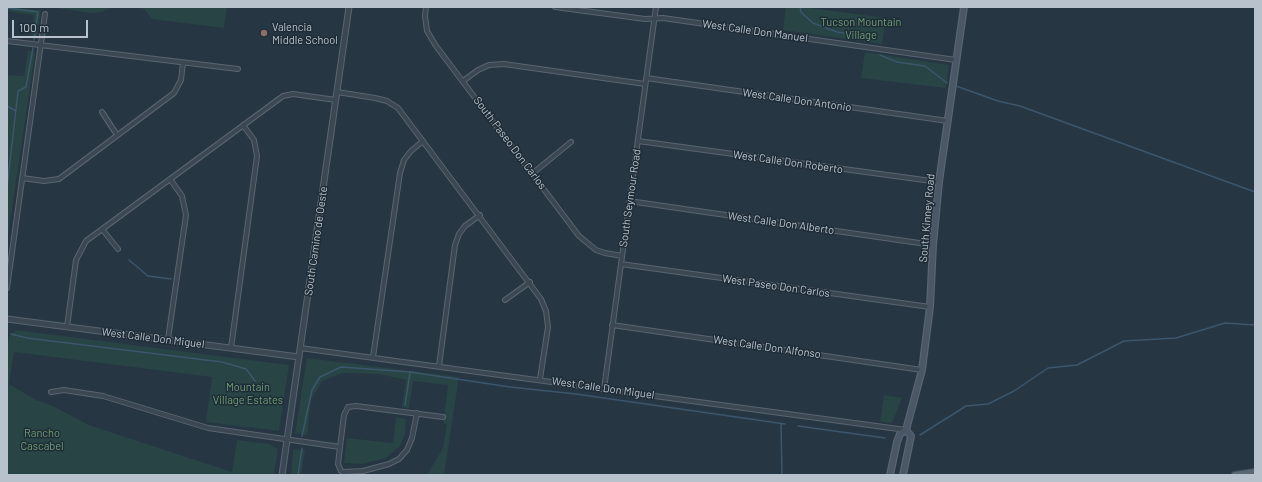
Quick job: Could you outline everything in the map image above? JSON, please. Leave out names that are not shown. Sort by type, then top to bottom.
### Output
[{"type":"main road","name":"South Kinney Road","points":[[890,475],[897,442],[900,434],[906,430],[922,370],[930,307],[933,245],[939,182],[964,7]]},
{"type":"main road","name":"South Kinney Road","points":[[903,475],[911,436],[906,430]]},
{"type":"main road","points":[[1235,475],[1255,472]]},
{"type":"street","name":"South Camino de Oeste","points":[[282,475],[349,7]]},
{"type":"street","name":"South Paseo Don Carlos","points":[[426,7],[425,16],[427,32],[587,244],[605,254],[622,256]]},
{"type":"street","name":"West Calle Don Manuel","points":[[555,7],[645,19],[654,18],[956,60]]},
{"type":"street","name":"South Seymour Road","points":[[604,389],[656,7]]},
{"type":"street","points":[[7,288],[45,14]]},
{"type":"street","points":[[7,41],[238,69]]},
{"type":"street","points":[[22,178],[44,182],[59,179],[174,93],[181,80],[183,63]]},
{"type":"street","points":[[463,81],[478,70],[490,65],[504,64],[645,84]]},
{"type":"street","name":"West Calle Don Antonio","points":[[646,78],[948,121]]},
{"type":"street","points":[[337,92],[387,101],[398,108],[530,282],[541,299],[546,311],[548,327],[540,379]]},
{"type":"street","points":[[67,327],[76,260],[86,241],[283,96],[293,94],[336,100]]},
{"type":"street","points":[[102,112],[118,135]]},
{"type":"street","points":[[231,348],[257,156],[254,140],[243,125]]},
{"type":"street","points":[[373,357],[400,173],[404,160],[411,151],[423,141]]},
{"type":"street","name":"West Calle Don Roberto","points":[[638,141],[939,182]]},
{"type":"street","points":[[533,173],[571,142]]},
{"type":"street","points":[[168,339],[186,215],[182,196],[170,179]]},
{"type":"street","name":"West Calle Don Alberto","points":[[629,201],[933,245]]},
{"type":"street","points":[[439,366],[455,246],[459,234],[465,226],[480,215]]},
{"type":"street","points":[[102,229],[118,249]]},
{"type":"street","name":"West Paseo Don Carlos","points":[[621,264],[930,307]]},
{"type":"street","points":[[505,300],[530,282]]},
{"type":"street","name":"West Calle Don Miguel","points":[[7,319],[299,356]]},
{"type":"street","name":"West Calle Don Alfonso","points":[[612,325],[922,370]]},
{"type":"street","name":"West Calle Don Miguel","points":[[300,348],[540,379],[906,430]]},
{"type":"street","points":[[51,392],[64,390],[103,396],[208,428],[340,447]]},
{"type":"street","points":[[417,413],[412,438],[407,450],[399,459],[370,470],[349,473],[339,472],[338,464],[344,415],[348,407],[356,406],[417,413],[443,416]]},
{"type":"green space","points":[[7,7],[41,10],[37,37],[31,35],[34,15],[7,11]]},
{"type":"green space","points":[[48,7],[113,7],[101,12],[91,13]]},
{"type":"green space","points":[[135,7],[227,7],[224,28],[152,19],[144,9]]},
{"type":"green space","name":"Tucson Mountain Village","points":[[786,7],[803,7],[886,18],[882,44],[783,30]]},
{"type":"green space","points":[[28,50],[35,53],[7,242],[7,75],[24,76]]},
{"type":"green space","name":"Tucson Mountain Village","points":[[865,52],[949,65],[946,88],[861,78]]},
{"type":"green space","points":[[16,330],[289,365],[279,431],[206,422],[212,377],[14,352],[9,384],[36,400],[53,406],[89,425],[232,472],[237,440],[270,444],[278,449],[274,475],[7,475],[7,352],[9,337]]},
{"type":"green space","points":[[307,358],[459,377],[444,475],[427,475],[443,448],[447,424],[443,423],[448,385],[413,381],[409,408],[405,408],[402,407],[406,380],[379,374],[343,373],[322,381],[311,400],[307,435],[295,433]]},
{"type":"green space","points":[[884,395],[902,398],[892,423],[880,422]]},
{"type":"green space","points":[[396,417],[406,419],[405,434],[400,446],[386,458],[363,464],[344,463],[347,438],[393,443]]},
{"type":"green space","points":[[293,449],[305,450],[301,475],[291,475]]},
{"type":"waterway","points":[[800,7],[801,12],[813,23],[837,32],[851,34],[857,40]]},
{"type":"waterway","points":[[7,8],[38,12],[34,40]]},
{"type":"waterway","points":[[7,188],[18,91],[26,87],[33,48]]},
{"type":"waterway","points":[[880,55],[897,62],[925,66],[947,83]]},
{"type":"waterway","points":[[956,86],[998,101],[1020,106],[1255,192]]},
{"type":"waterway","points":[[7,106],[16,111]]},
{"type":"waterway","points":[[129,260],[148,276],[171,279]]},
{"type":"waterway","points":[[920,435],[966,406],[988,404],[1014,391],[1048,368],[1077,365],[1124,341],[1176,338],[1225,323],[1255,325]]},
{"type":"waterway","points":[[11,334],[27,338],[222,362],[246,369],[255,381]]},
{"type":"waterway","points":[[302,436],[312,390],[320,377],[341,367],[410,372],[785,424]]},
{"type":"waterway","points":[[405,405],[410,373]]},
{"type":"waterway","points":[[781,424],[782,475]]},
{"type":"waterway","points":[[798,426],[885,438]]},
{"type":"waterway","points":[[298,475],[302,448]]},
{"type":"place","name":"Valencia Middle School","points":[[264,33]]},
{"type":"park label","name":"Mountain Village Estates","points":[[248,393]]},
{"type":"park label","name":"Rancho Cascabel","points":[[42,439]]}]
